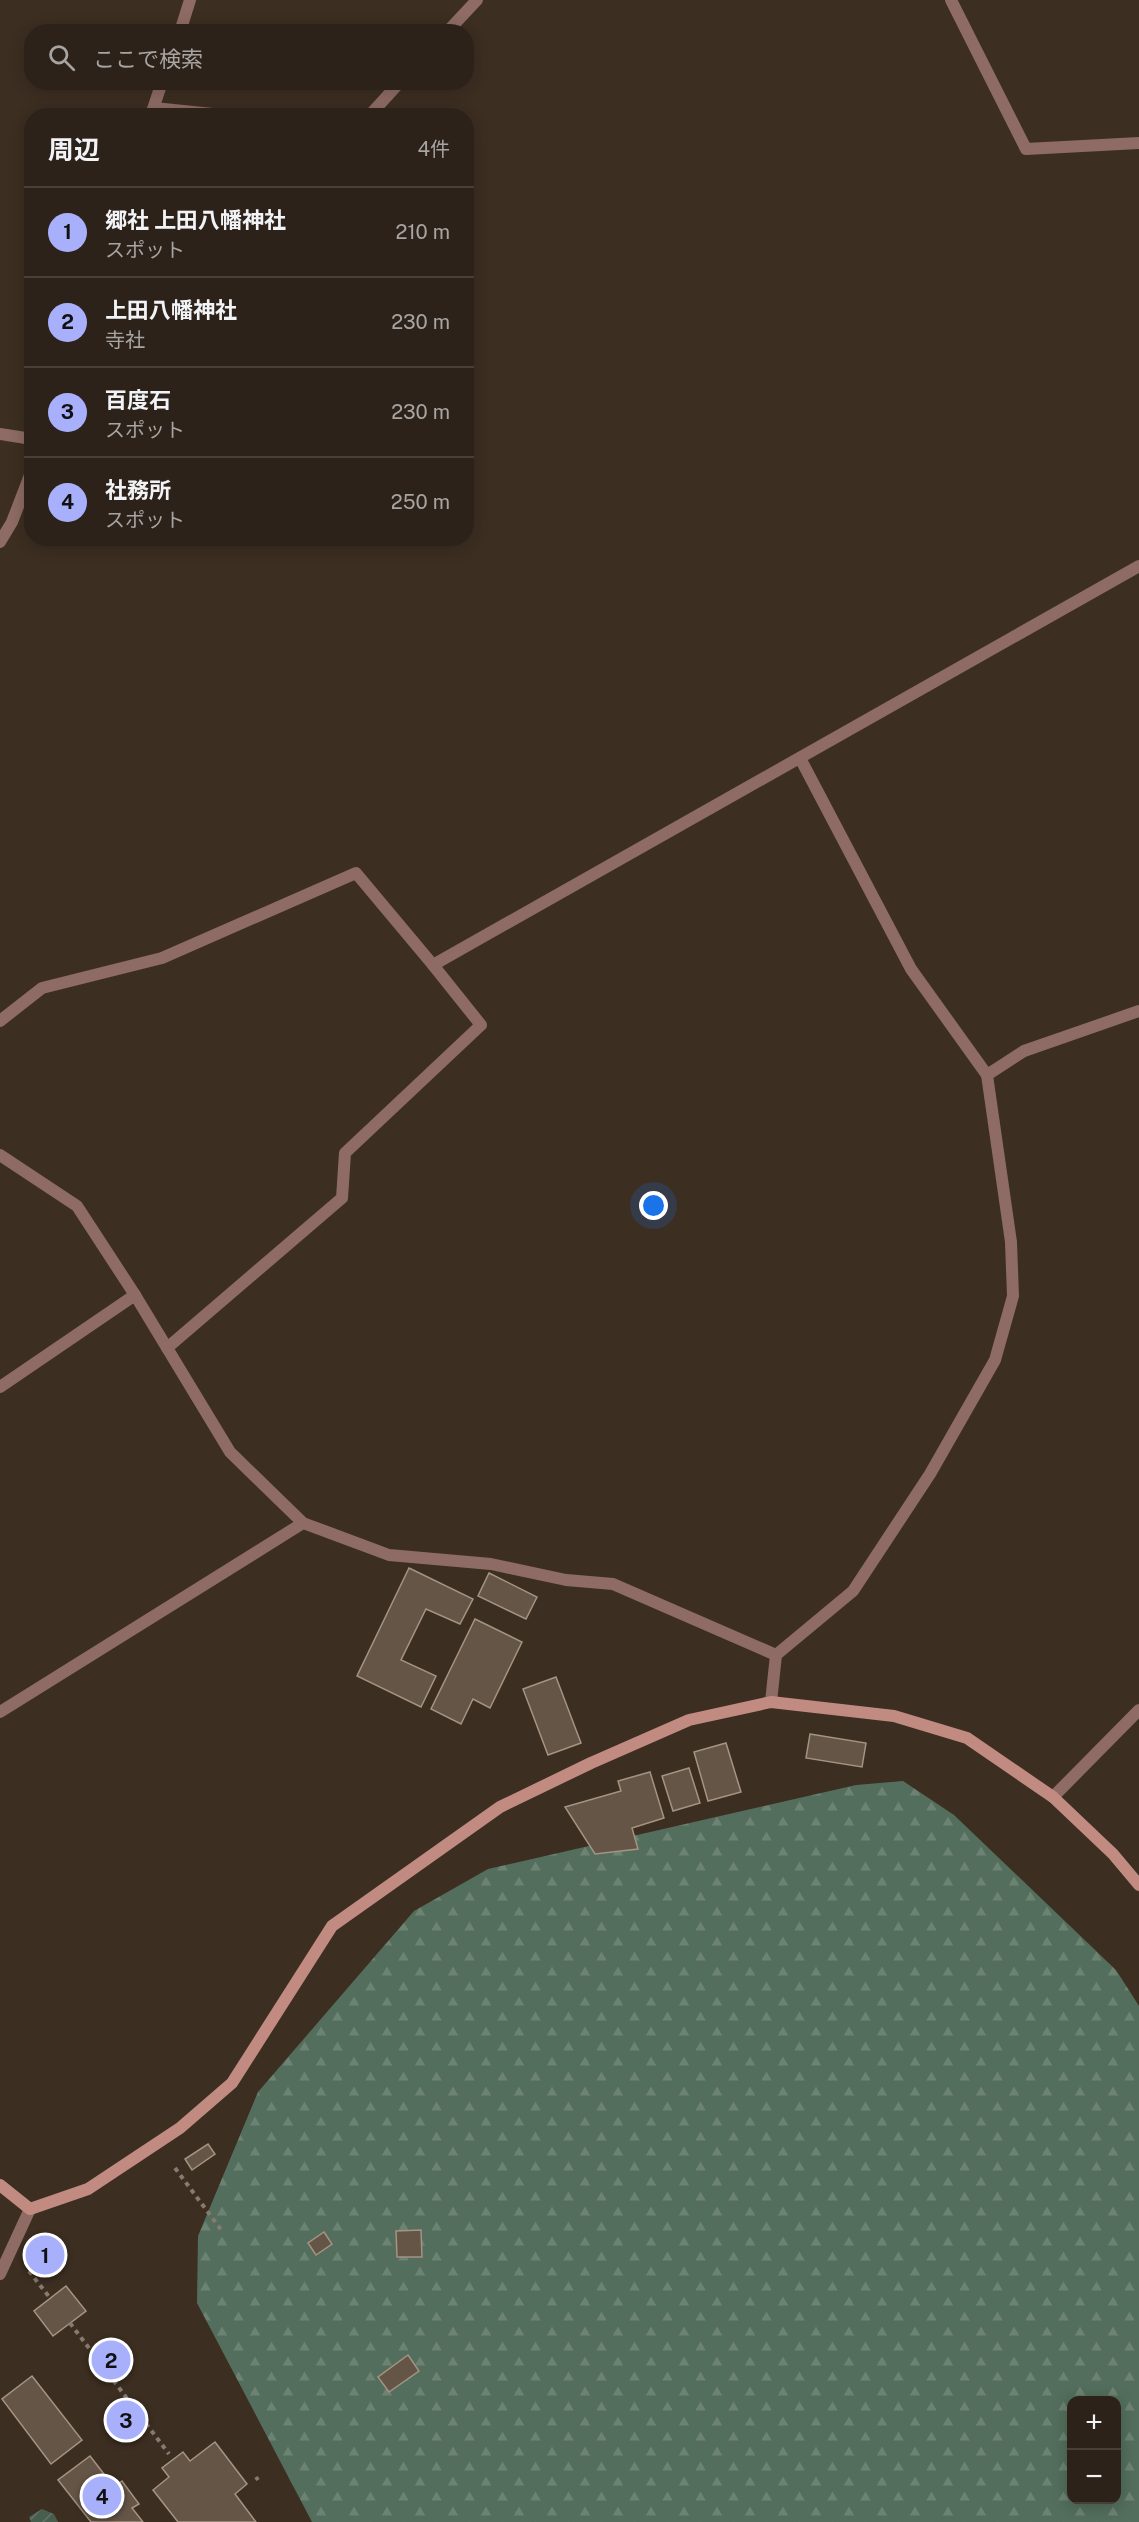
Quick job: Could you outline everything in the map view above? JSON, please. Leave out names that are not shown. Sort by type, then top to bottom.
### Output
[{"type":"street","points":[[182,24],[190,0]]},
{"type":"street","points":[[454,24],[477,0]]},
{"type":"street","points":[[951,0],[1026,149],[1139,144]]},
{"type":"street","points":[[154,108],[160,90]]},
{"type":"street","points":[[376,108],[393,90]]},
{"type":"street","points":[[0,434],[24,438]]},
{"type":"street","points":[[0,542],[12,522],[24,491]]},
{"type":"street","points":[[433,965],[1139,566]]},
{"type":"street","points":[[771,1702],[776,1655],[853,1591],[930,1474],[995,1360],[1013,1296],[1011,1242],[987,1075],[911,969],[800,758]]},
{"type":"street","points":[[0,1021],[42,988],[162,958],[356,873],[481,1025],[345,1153],[342,1198],[167,1348]]},
{"type":"street","points":[[987,1075],[1024,1051],[1139,1011]]},
{"type":"street","points":[[0,1155],[77,1206],[135,1295],[230,1452],[303,1523],[389,1555],[491,1564],[566,1580],[613,1584],[776,1655]]},
{"type":"street","points":[[0,1387],[135,1295]]},
{"type":"street","points":[[0,1712],[303,1523]]},
{"type":"street","points":[[0,2274],[30,2209],[88,2189],[189,2120],[232,2083],[332,1926],[500,1808],[591,1763],[689,1720],[771,1702],[894,1716],[967,1738],[1053,1797],[1113,1854],[1139,1885]]},
{"type":"street","points":[[1053,1797],[1139,1710]]},
{"type":"street","points":[[0,2185],[30,2209]]},
{"type":"path","points":[[175,2168],[222,2231]]},
{"type":"path","points":[[29,2270],[50,2298]]},
{"type":"path","points":[[70,2323],[169,2454]]},
{"type":"green space","points":[[903,1781],[954,1815],[1116,1970],[1139,2006],[1139,2522],[312,2522],[197,2303],[198,2236],[258,2092],[414,1911],[488,1869],[856,1785]]},
{"type":"green space","points":[[42,2509],[54,2514],[58,2522],[31,2522],[29,2517]]},
{"type":"building","points":[[409,1568],[473,1599],[460,1624],[426,1609],[401,1660],[436,1676],[421,1707],[357,1676]]},
{"type":"building","points":[[489,1573],[537,1597],[526,1619],[478,1596]]},
{"type":"building","points":[[475,1619],[522,1642],[490,1708],[473,1699],[461,1724],[431,1709]]},
{"type":"building","points":[[556,1677],[581,1743],[548,1755],[523,1689]]},
{"type":"building","points":[[810,1734],[866,1743],[862,1767],[806,1758]]},
{"type":"building","points":[[726,1743],[741,1792],[708,1801],[694,1752]]},
{"type":"building","points":[[689,1768],[700,1803],[673,1811],[662,1776]]},
{"type":"building","points":[[650,1772],[664,1818],[632,1828],[638,1849],[595,1854],[565,1807],[621,1791],[618,1781]]},
{"type":"building","points":[[208,2144],[215,2154],[192,2170],[185,2159]]},
{"type":"building","points":[[421,2230],[422,2257],[397,2257],[396,2231]]},
{"type":"building","points":[[324,2232],[332,2244],[316,2255],[308,2243]]},
{"type":"building","points":[[66,2286],[86,2311],[53,2336],[34,2311]]},
{"type":"building","points":[[408,2355],[419,2371],[389,2392],[378,2377]]},
{"type":"building","points":[[32,2376],[82,2440],[51,2464],[2,2399]]},
{"type":"building","points":[[215,2442],[247,2484],[235,2494],[256,2522],[178,2522],[153,2490],[169,2477],[162,2468],[183,2452],[190,2461]]},
{"type":"building","points":[[90,2456],[114,2487],[122,2481],[139,2504],[132,2508],[143,2522],[91,2522],[58,2480]]},
{"type":"place","name":"郷社 上田八幡神社","points":[[45,2255]]},
{"type":"place","name":"上田八幡神社","points":[[111,2360]]},
{"type":"place","name":"百度石","points":[[126,2420]]},
{"type":"place","name":"社務所","points":[[102,2496]]}]
